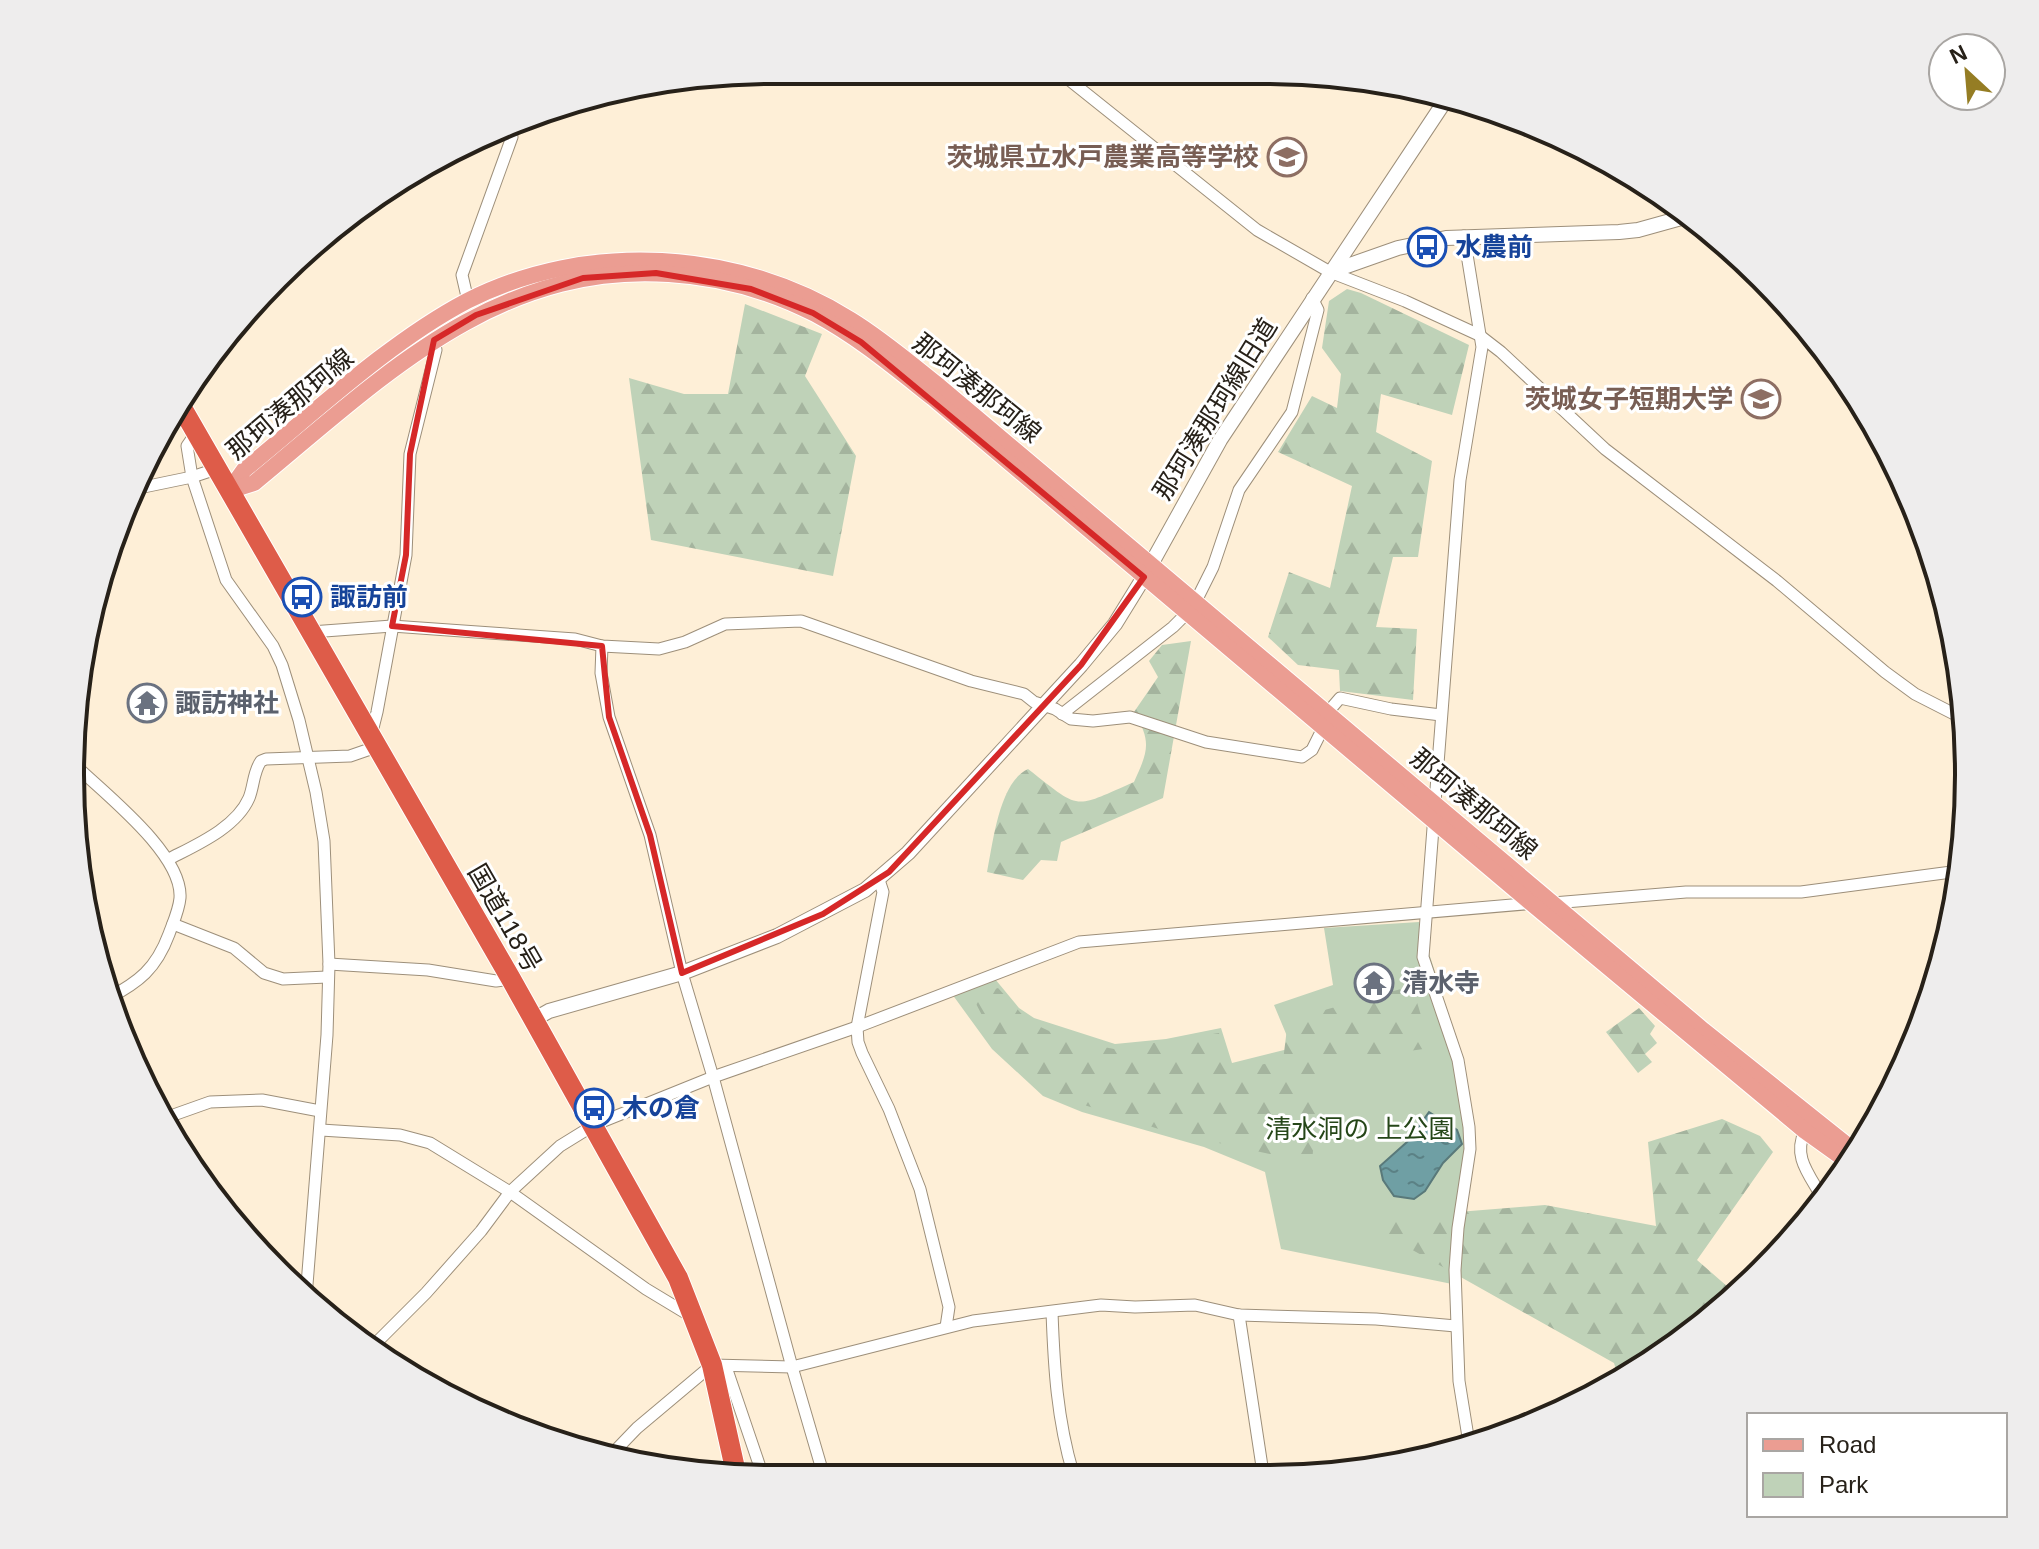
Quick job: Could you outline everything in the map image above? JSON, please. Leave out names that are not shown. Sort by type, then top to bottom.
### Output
[{"type":"highway","name":"国道118号","points":[[186,415],[657,1237],[719,1366],[735,1464]]},
{"type":"main road","name":"那珂湊那珂線","points":[[229,491],[244,470],[420,330],[468,301],[520,280],[596,264],[647,260],[718,266],[786,287],[851,320],[904,358],[1191,607],[1326,719],[1435,802],[1703,1030],[1847,1145]]},
{"type":"main road","name":"那珂湊那珂線","points":[[229,491],[254,483],[377,382],[434,340],[501,303],[541,288],[583,278],[632,273],[681,274],[705,277],[762,293],[813,313],[861,342],[1148,570]]},
{"type":"main road","name":"那珂湊那珂線","points":[[1326,719],[1434,820],[1531,903],[1805,1131],[1840,1156]]},
{"type":"street","points":[[1074,84],[1257,230],[1330,272],[1405,301],[1479,335],[1605,449],[1777,581],[1885,672],[1915,694],[1952,713]]},
{"type":"street","name":"那珂湊那珂線旧道","points":[[533,1020],[549,1011],[682,973],[743,951],[823,914],[879,880],[941,818],[1103,639],[1148,570],[1220,440],[1441,107]]},
{"type":"street","points":[[468,301],[462,275],[511,137]]},
{"type":"street","points":[[1330,272],[1398,248],[1464,236],[1619,232],[1675,220]]},
{"type":"street","points":[[1464,236],[1482,347],[1460,480],[1423,957],[1458,1060],[1469,1127],[1470,1149],[1456,1256],[1459,1381],[1467,1434]]},
{"type":"street","points":[[1062,714],[1173,627],[1191,607],[1213,567],[1239,490],[1292,412],[1318,310],[1312,298]]},
{"type":"street","points":[[169,859],[205,840],[241,809],[249,799],[261,761],[350,756],[372,740],[406,555],[410,454],[436,350],[434,340]]},
{"type":"street","points":[[196,433],[187,446],[192,477],[226,580],[273,646],[282,665],[299,720],[324,841],[329,964],[327,1035],[307,1283]]},
{"type":"street","points":[[147,486],[216,469]]},
{"type":"street","points":[[311,632],[392,626],[575,639],[602,646],[659,649],[685,642],[725,624],[801,621],[971,681],[1024,694],[1071,719],[1093,721],[1130,717],[1206,742],[1302,757],[1312,750],[1340,698],[1441,715]]},
{"type":"street","points":[[602,646],[601,673],[609,717],[650,835],[682,973],[821,1465]]},
{"type":"street","points":[[84,773],[139,825],[169,859],[181,897],[163,952],[137,984],[120,993]]},
{"type":"street","points":[[379,1340],[481,1231],[510,1192],[560,1146],[594,1125],[713,1077],[857,1027],[1079,942],[1686,892],[1801,892],[1948,872]]},
{"type":"street","points":[[879,880],[883,892],[857,1027],[858,1042],[889,1109],[920,1189],[949,1307],[946,1327]]},
{"type":"street","points":[[173,924],[234,948],[264,973],[283,979],[327,977]]},
{"type":"street","points":[[329,964],[428,970],[496,981],[511,979]]},
{"type":"street","points":[[174,1115],[210,1102],[262,1100],[320,1111]]},
{"type":"street","points":[[321,1130],[417,1138],[510,1192],[646,1289],[696,1319]]},
{"type":"street","points":[[1805,1131],[1798,1145],[1801,1158],[1817,1188]]},
{"type":"street","points":[[619,1447],[637,1428],[719,1366],[792,1367],[946,1327],[998,1317],[1101,1305],[1195,1305],[1239,1315],[1376,1319],[1456,1326]]},
{"type":"street","points":[[1052,1312],[1056,1396],[1071,1465]]},
{"type":"street","points":[[1239,1315],[1262,1465]]},
{"type":"street","points":[[719,1366],[759,1465]]},
{"type":"highlighted area","points":[[656,273],[751,289],[813,313],[861,342],[1144,577],[1081,665],[889,872],[823,914],[682,973],[650,835],[609,717],[602,646],[392,626],[406,555],[410,454],[434,340],[476,315],[583,278]]},
{"type":"green space","points":[[1347,289],[1469,345],[1452,415],[1381,394],[1376,432],[1432,461],[1418,557],[1393,557],[1376,627],[1417,629],[1413,700],[1340,691],[1339,670],[1298,665],[1268,637],[1289,572],[1330,588],[1352,486],[1278,452],[1312,396],[1337,408],[1341,374],[1322,348],[1329,301]]},
{"type":"green space","points":[[745,304],[822,334],[805,376],[856,456],[833,576],[651,540],[629,378],[684,394],[728,394]]},
{"type":"green space","points":[[1191,641],[1163,798],[1061,842],[1057,861],[1041,860],[1023,880],[987,872],[1004,800],[1010,786],[1028,769],[1059,793],[1078,801],[1099,797],[1134,782],[1145,754],[1146,739],[1134,712],[1158,677],[1149,661],[1162,645]]},
{"type":"green space","name":"清水洞の 上公園","points":[[1419,922],[1459,1047],[1466,1146],[1452,1284],[1281,1249],[1265,1172],[1204,1147],[1082,1112],[1043,1096],[992,1049],[952,994],[995,979],[1019,1008],[1034,1018],[1115,1044],[1166,1039],[1221,1028],[1232,1063],[1292,1048],[1274,1005],[1333,985],[1324,928]]},
{"type":"green space","points":[[1412,986],[1431,1048],[1320,1063],[1312,1163],[1168,1132],[1047,1093],[997,1044],[972,996],[998,988],[1028,1021],[1068,1040],[1114,1049],[1219,1033],[1228,1070],[1283,1061],[1288,1020]]},
{"type":"green space","points":[[1639,1008],[1655,1026],[1650,1034],[1657,1043],[1645,1054],[1652,1062],[1638,1073],[1606,1032]]},
{"type":"green space","points":[[1722,1119],[1760,1136],[1773,1152],[1697,1260],[1728,1287],[1685,1322],[1616,1369],[1614,1363],[1359,1220],[1545,1205],[1656,1226],[1648,1142]]},
{"type":"water","points":[[1429,1112],[1457,1130],[1462,1144],[1443,1163],[1425,1191],[1414,1199],[1394,1196],[1383,1180],[1380,1166],[1407,1142]]},
{"type":"place","name":"茨城県立水戸農業高等学校","points":[[1287,157]]},
{"type":"place","name":"水農前","points":[[1427,247]]},
{"type":"place","name":"茨城女子短期大学","points":[[1761,399]]},
{"type":"place","name":"諏訪前","points":[[302,597]]},
{"type":"place","name":"諏訪神社","points":[[147,703]]},
{"type":"place","name":"清水寺","points":[[1374,983]]},
{"type":"place","name":"木の倉","points":[[594,1108]]}]
